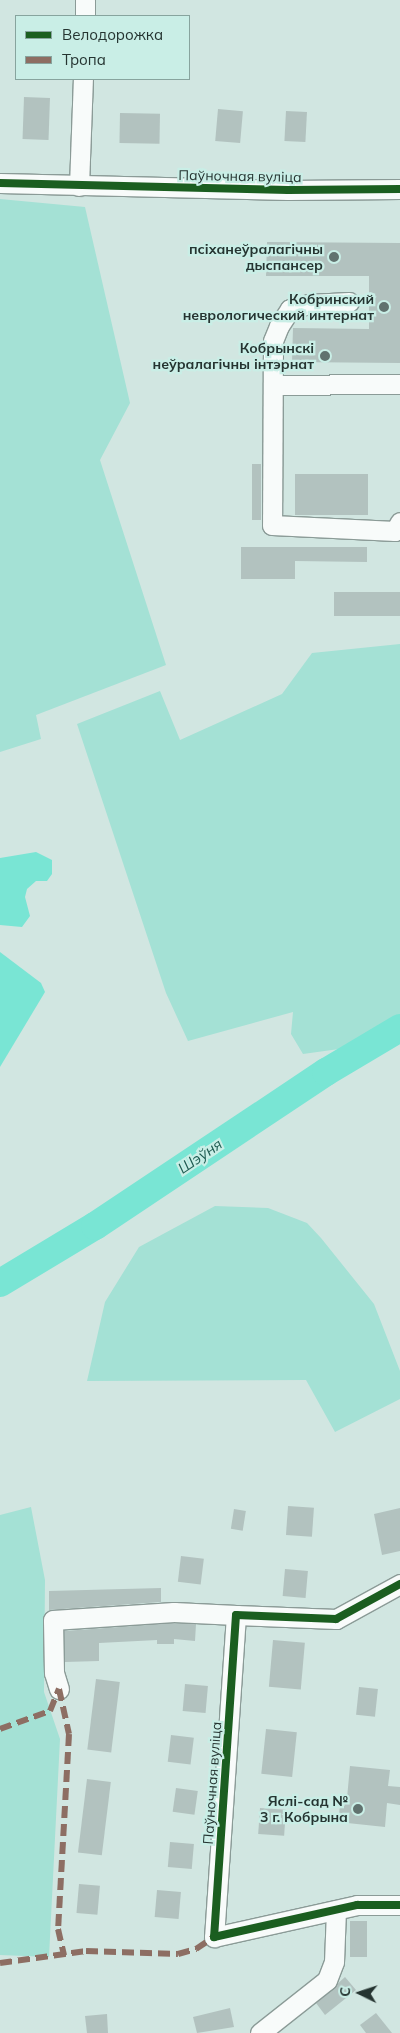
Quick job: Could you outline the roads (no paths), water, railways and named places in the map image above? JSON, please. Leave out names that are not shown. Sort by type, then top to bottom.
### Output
[{"type":"street","points":[[85,0],[85,15]]},
{"type":"street","points":[[80,186],[83,80]]},
{"type":"street","name":"Паўночная вуліца","points":[[0,183],[288,190],[400,189]]},
{"type":"street","points":[[349,302],[309,304],[290,308],[273,341],[272,525],[395,531],[400,522]]},
{"type":"street","points":[[273,385],[400,384]]},
{"type":"street","points":[[59,1689],[52,1650],[53,1620],[174,1612],[336,1619],[400,1584]]},
{"type":"street","name":"Паўночная вуліца","points":[[236,1615],[214,1937],[357,1905],[400,1905]]},
{"type":"street","points":[[260,2033],[327,1980],[334,1962],[336,1910]]},
{"type":"waterway","name":"Шэўня","points":[[0,1283],[95,1226],[326,1072],[400,1028]]},
{"type":"place","name":"псіханеўралагічны дыспансер","points":[[334,257]]},
{"type":"place","name":"Кобринский неврологический интернат","points":[[384,307]]},
{"type":"place","name":"Кобрынскі неўралагічны інтэрнат","points":[[325,356]]},
{"type":"place","name":"Яслі-сад № 3 г. Кобрына","points":[[358,1809]]}]
